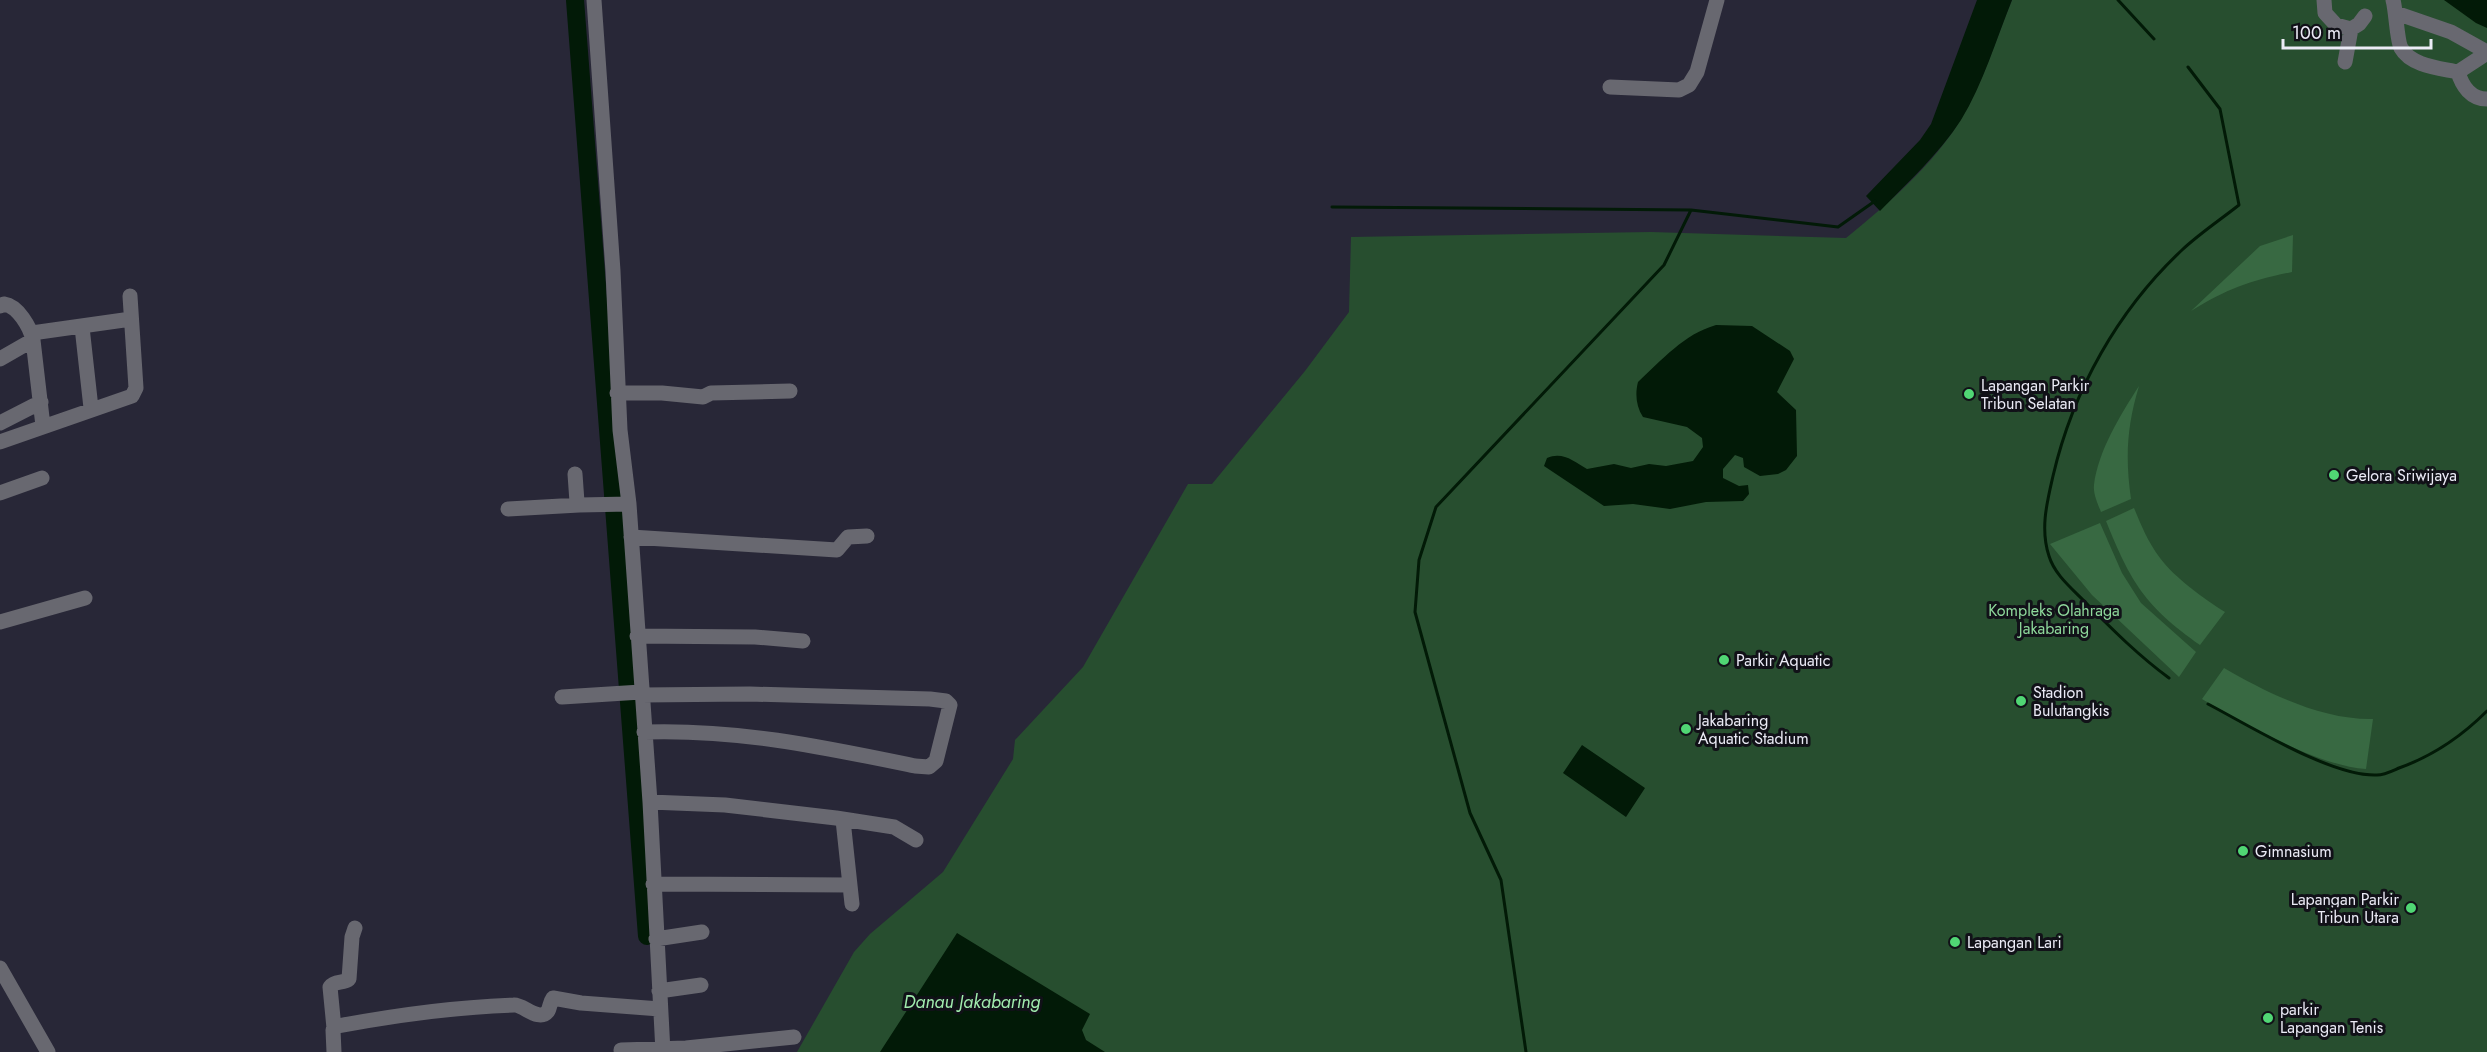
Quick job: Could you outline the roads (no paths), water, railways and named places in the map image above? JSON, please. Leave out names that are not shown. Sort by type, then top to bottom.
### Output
[{"type":"street","points":[[594,0],[613,271],[619,505],[631,537],[637,636],[649,694],[644,732],[650,802],[652,884],[663,1051]]},
{"type":"street","points":[[1610,87],[1679,90],[1689,86],[1697,72],[1717,0]]},
{"type":"street","points":[[2324,0],[2325,13],[2336,25],[2351,29],[2365,16]]},
{"type":"street","points":[[2395,6],[2451,32],[2487,52],[2458,72],[2431,67],[2414,60],[2400,48],[2395,6]]},
{"type":"street","points":[[2345,62],[2351,29]]},
{"type":"street","points":[[2458,72],[2461,85],[2479,99],[2487,99]]},
{"type":"street","points":[[0,442],[91,408],[132,396],[135,392],[130,296]]},
{"type":"street","points":[[0,306],[4,304],[12,306],[32,337],[43,426]]},
{"type":"street","points":[[0,360],[32,337],[131,319]]},
{"type":"street","points":[[82,327],[91,408]]},
{"type":"street","points":[[617,393],[662,393],[703,397],[711,393],[790,391]]},
{"type":"street","points":[[0,423],[41,402]]},
{"type":"street","points":[[575,474],[579,505]]},
{"type":"street","points":[[0,493],[42,478]]},
{"type":"street","points":[[508,509],[619,505]]},
{"type":"street","points":[[631,537],[840,550],[848,537],[867,536]]},
{"type":"street","points":[[0,622],[85,598]]},
{"type":"street","points":[[637,636],[755,637],[803,641]]},
{"type":"street","points":[[562,697],[613,693],[750,694],[919,699],[944,701],[950,705],[936,761],[929,767],[817,745],[745,735],[667,730],[644,732]]},
{"type":"street","points":[[650,802],[755,808],[894,827],[916,840]]},
{"type":"street","points":[[843,820],[852,904]]},
{"type":"street","points":[[652,884],[849,885]]},
{"type":"street","points":[[334,1052],[330,990],[334,983],[345,982],[349,979],[352,937],[356,928]]},
{"type":"street","points":[[656,939],[702,933]]},
{"type":"street","points":[[0,968],[48,1052]]},
{"type":"street","points":[[659,991],[701,985]]},
{"type":"street","points":[[334,1028],[344,1024],[436,1011],[507,1005],[519,1005],[532,1014],[543,1014],[548,1010],[553,998],[581,1003],[660,1010]]},
{"type":"street","points":[[621,1050],[663,1051],[794,1036]]},
{"type":"water","points":[[1977,0],[2012,0],[1976,92],[1961,120],[1943,144],[1880,211],[1866,196],[1920,140],[1931,124]]},
{"type":"water","points":[[2444,0],[2487,0],[2487,28],[2476,23]]},
{"type":"water","points":[[1716,325],[1752,326],[1790,351],[1794,359],[1777,392],[1796,410],[1797,456],[1786,470],[1778,474],[1760,476],[1744,467],[1743,458],[1735,455],[1723,469],[1723,478],[1739,486],[1748,485],[1749,494],[1743,501],[1706,502],[1670,509],[1633,504],[1604,506],[1544,466],[1547,458],[1552,456],[1563,456],[1587,469],[1614,464],[1631,468],[1649,464],[1666,466],[1693,461],[1703,447],[1702,438],[1687,427],[1643,417],[1636,395],[1637,386],[1638,382],[1684,341]]},
{"type":"water","points":[[1582,745],[1645,788],[1626,817],[1563,773]]},
{"type":"water","name":"Danau Jakabaring","points":[[957,933],[1090,1014],[1082,1030],[1086,1040],[1105,1052],[880,1052]]},
{"type":"waterway","points":[[575,0],[647,936]]},
{"type":"waterway","points":[[2118,0],[2154,39]]},
{"type":"waterway","points":[[2169,678],[2127,643],[2060,576],[2046,546],[2045,516],[2053,476],[2073,413],[2101,353],[2118,325],[2159,273],[2189,244],[2239,205],[2220,109],[2188,67]]},
{"type":"waterway","points":[[1332,207],[1691,210],[1838,227],[1875,201]]},
{"type":"waterway","points":[[1526,1052],[1501,880],[1470,813],[1415,612],[1419,560],[1436,507],[1664,265],[1691,210]]},
{"type":"waterway","points":[[2208,704],[2268,737],[2315,759],[2338,768],[2377,775],[2388,773],[2435,752],[2457,737],[2487,711]]},
{"type":"place","name":"Lapangan Parkir Tribun Selatan","points":[[1969,394]]},
{"type":"place","name":"Gelora Sriwijaya","points":[[2334,475]]},
{"type":"place","name":"Parkir Aquatic","points":[[1724,660]]},
{"type":"place","name":"Stadion Bulutangkis","points":[[2021,701]]},
{"type":"place","name":"Jakabaring Aquatic Stadium","points":[[1686,729]]},
{"type":"place","name":"Gimnasium","points":[[2243,851]]},
{"type":"place","name":"Lapangan Parkir Tribun Utara","points":[[2411,908]]},
{"type":"place","name":"Lapangan Lari","points":[[1955,942]]},
{"type":"place","name":"parkir Lapangan Tenis","points":[[2268,1018]]},
{"type":"park label","name":"Kompleks Olahraga Jakabaring","points":[[2054,619]]}]
